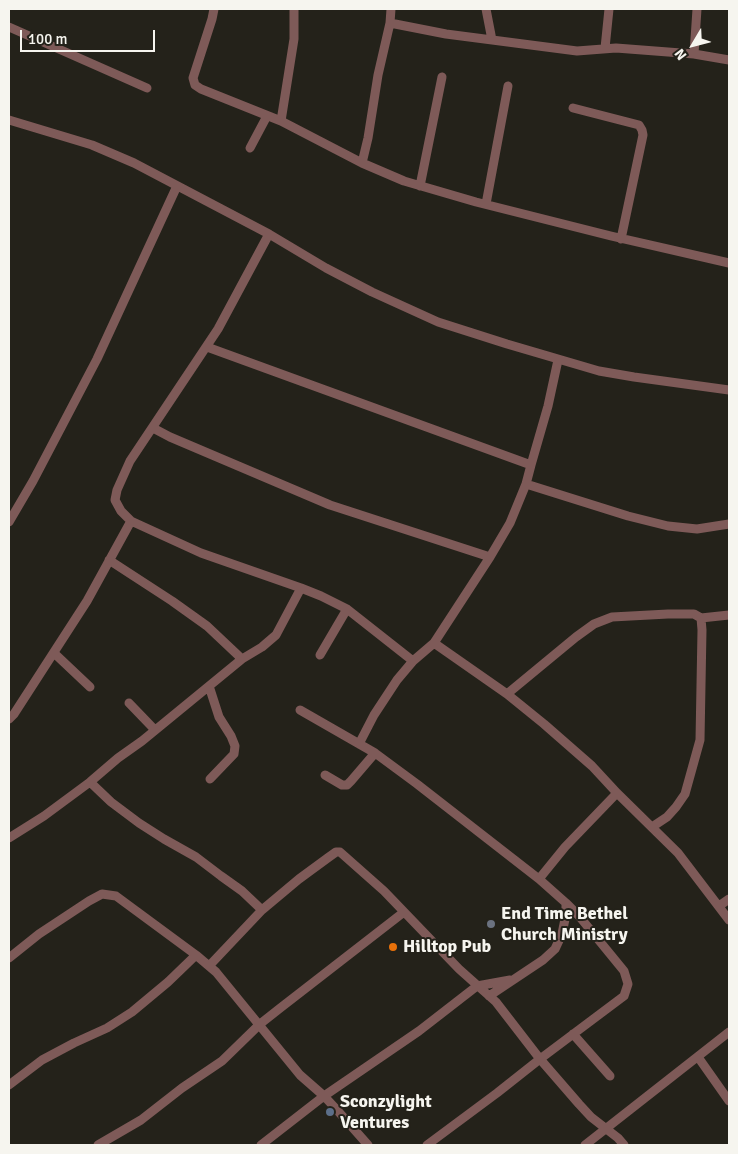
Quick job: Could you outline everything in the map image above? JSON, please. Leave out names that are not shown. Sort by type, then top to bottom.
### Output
[{"type":"street","points":[[214,9],[193,78],[195,85],[201,89],[281,121],[362,164],[404,181],[621,239],[729,263]]},
{"type":"street","points":[[281,121],[294,39],[294,9]]},
{"type":"street","points":[[362,164],[378,75],[390,23],[391,9]]},
{"type":"street","points":[[486,9],[492,40]]},
{"type":"street","points":[[605,48],[609,9]]},
{"type":"street","points":[[694,54],[697,9]]},
{"type":"street","points":[[390,23],[446,34],[577,51],[616,48],[694,54],[729,60]]},
{"type":"street","points":[[9,27],[147,88]]},
{"type":"street","points":[[420,186],[442,77]]},
{"type":"street","points":[[486,204],[508,86]]},
{"type":"street","points":[[573,108],[638,125],[642,130],[643,135],[621,239]]},
{"type":"street","points":[[250,148],[268,116]]},
{"type":"street","points":[[9,120],[92,145],[134,163],[269,234],[326,268],[372,292],[438,322],[558,360],[600,371],[729,390]]},
{"type":"street","points":[[9,522],[38,474],[97,359],[177,186]]},
{"type":"street","points":[[269,234],[218,329],[130,462],[117,490],[115,500],[121,511],[131,521],[201,553],[321,596],[347,609],[413,661]]},
{"type":"street","points":[[207,347],[531,465]]},
{"type":"street","points":[[359,744],[374,715],[398,680],[413,661],[434,643],[510,523],[526,484],[548,406],[558,360]]},
{"type":"street","points":[[153,428],[330,505],[490,557]]},
{"type":"street","points":[[526,484],[620,514],[668,526],[697,529],[729,524]]},
{"type":"street","points":[[9,719],[87,601],[131,521]]},
{"type":"street","points":[[109,560],[207,626],[242,659]]},
{"type":"street","points":[[9,838],[44,816],[90,782],[242,659],[262,647],[276,635],[300,588]]},
{"type":"street","points":[[320,655],[347,609]]},
{"type":"street","points":[[507,694],[576,637],[594,624],[612,617],[694,614],[701,618],[729,615]]},
{"type":"street","points":[[652,827],[667,817],[685,794],[700,740],[701,618]]},
{"type":"street","points":[[434,643],[507,694],[592,766],[678,853],[729,920]]},
{"type":"street","points":[[54,653],[90,687]]},
{"type":"street","points":[[209,686],[219,717],[235,746],[234,754],[210,779]]},
{"type":"street","points":[[129,702],[155,730]]},
{"type":"street","points":[[300,710],[375,753],[539,879],[579,916],[624,971],[628,984],[624,996],[427,1145]]},
{"type":"street","points":[[325,775],[342,785],[346,784],[351,781],[375,753]]},
{"type":"street","points":[[90,782],[111,802],[139,823],[202,862],[242,891],[262,910]]},
{"type":"street","points":[[539,879],[565,847],[617,793]]},
{"type":"street","points":[[210,966],[262,910],[299,879],[336,852],[340,852],[384,891],[489,996],[505,1013],[578,1104],[624,1145]]},
{"type":"street","points":[[9,958],[39,934],[89,901],[102,894],[116,896],[210,966],[260,1024],[300,1075],[324,1096],[368,1145]]},
{"type":"street","points":[[719,906],[729,899]]},
{"type":"street","points":[[489,996],[555,949],[562,934],[566,903]]},
{"type":"street","points":[[98,1145],[141,1120],[182,1088],[222,1061],[260,1024],[404,912]]},
{"type":"street","points":[[9,1085],[42,1060],[108,1028],[132,1012],[168,982],[196,955]]},
{"type":"street","points":[[261,1145],[324,1096],[419,1031],[477,986],[512,980]]},
{"type":"street","points":[[585,1145],[729,1032]]},
{"type":"street","points":[[573,1034],[610,1076]]},
{"type":"street","points":[[698,1058],[729,1101]]},
{"type":"place","name":"End Time Bethel Church Ministry","points":[[491,924]]},
{"type":"place","name":"Hilltop Pub","points":[[393,947]]},
{"type":"place","name":"Sconzylight Ventures","points":[[330,1112]]}]
